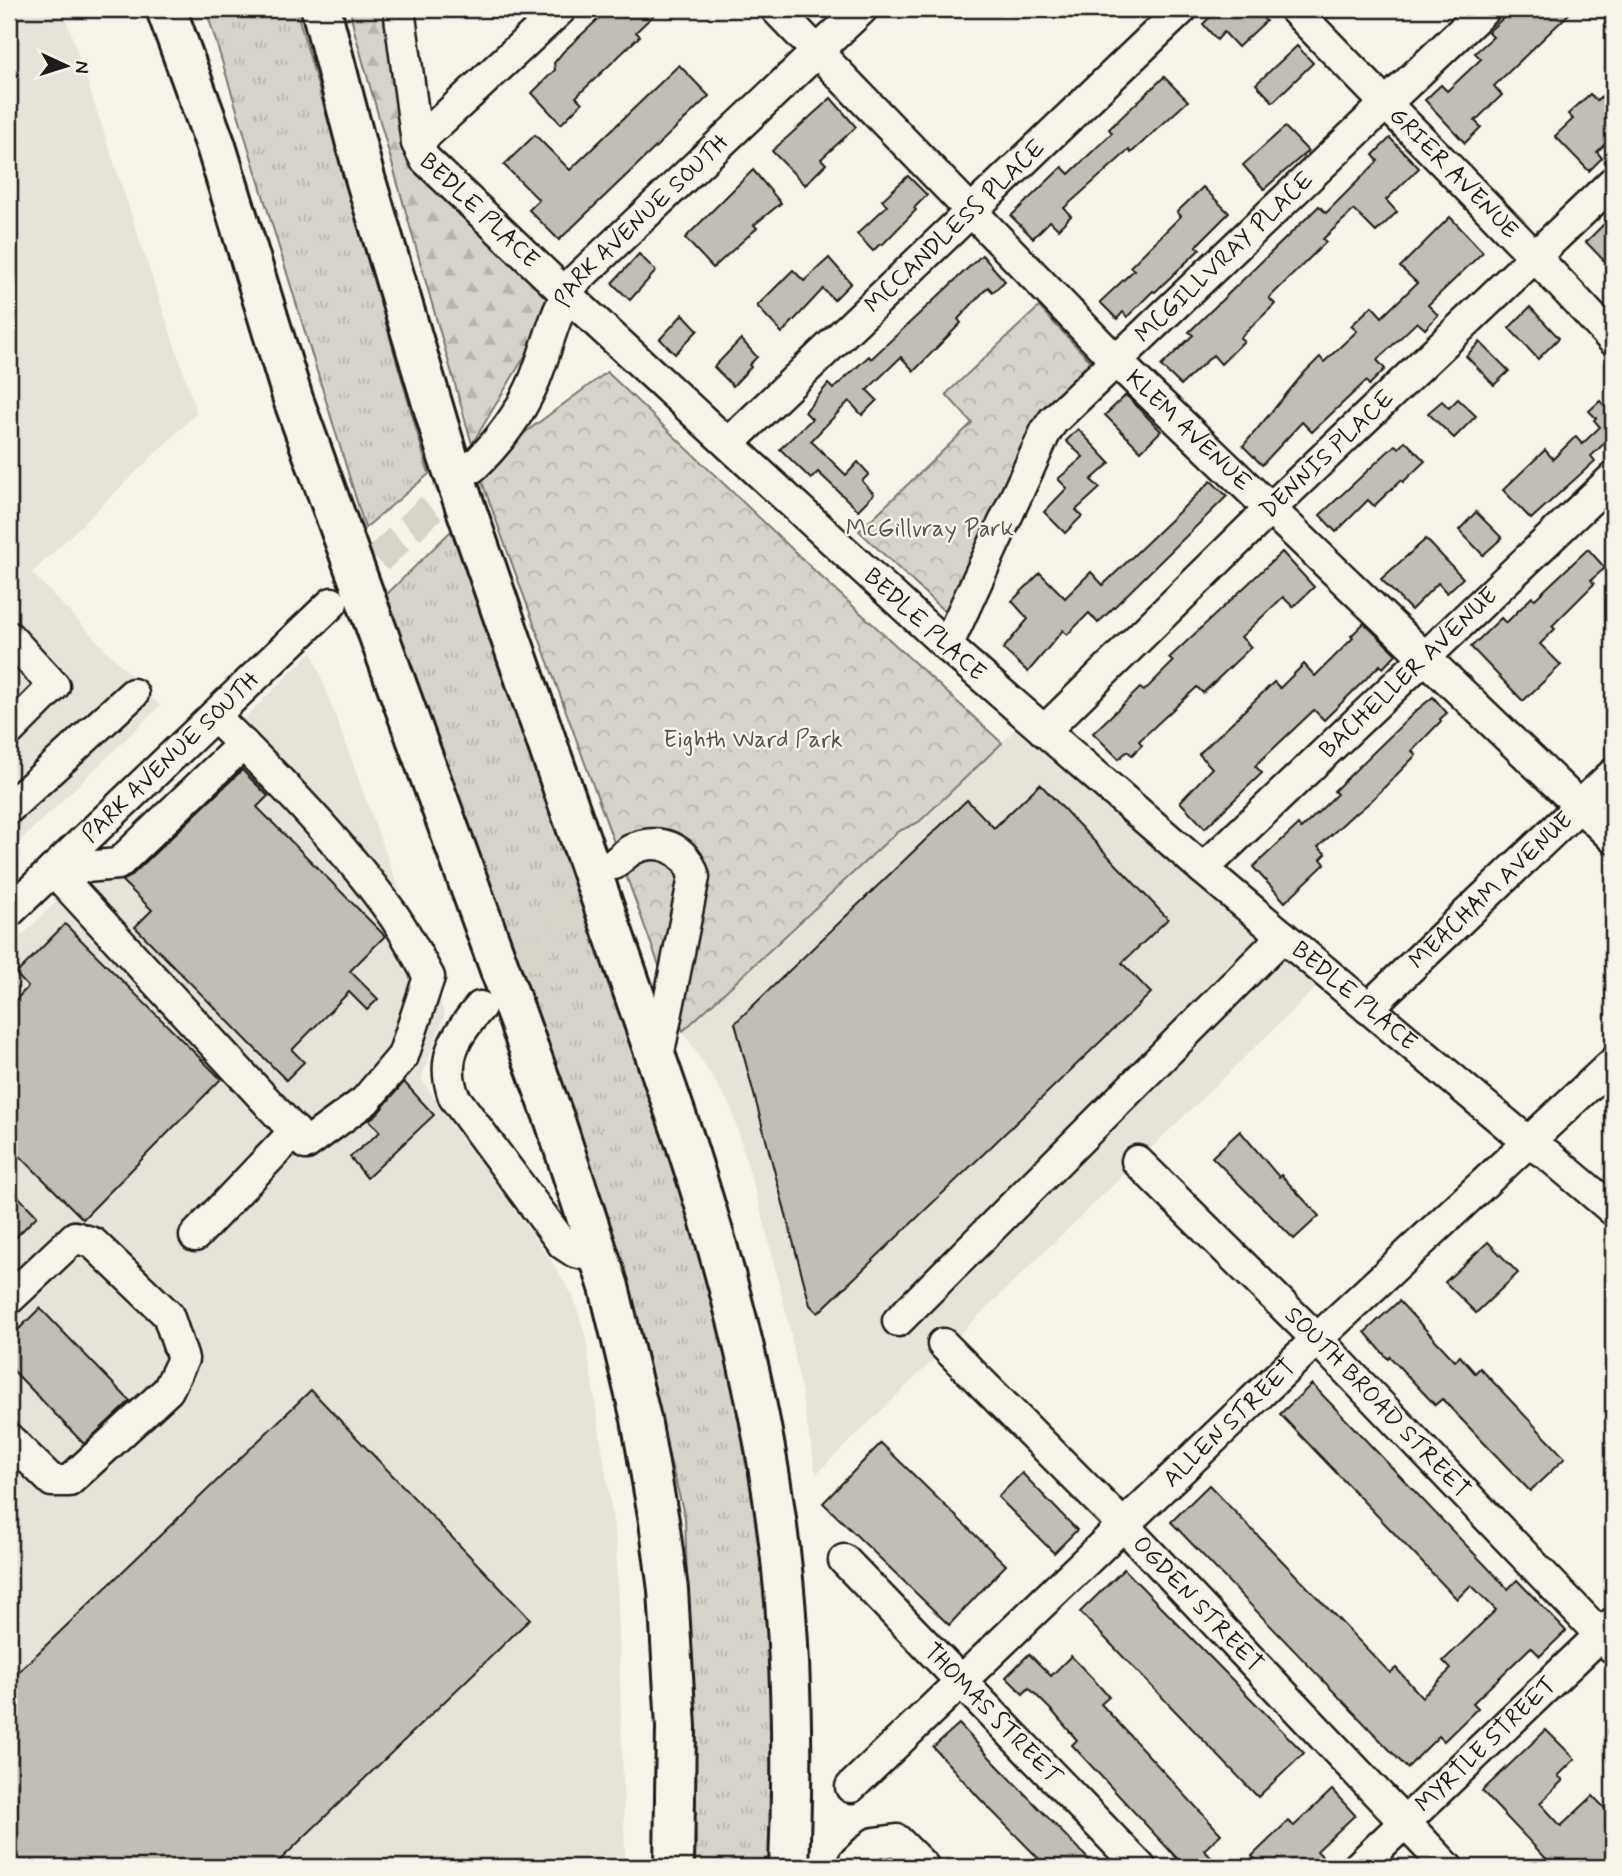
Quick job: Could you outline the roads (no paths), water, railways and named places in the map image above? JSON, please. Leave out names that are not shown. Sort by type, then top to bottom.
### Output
[{"type":"highway","points":[[166,9],[216,146],[293,399],[555,1121],[600,1258],[635,1387],[659,1521],[673,1658],[676,1759],[674,1867]]},
{"type":"highway","points":[[321,9],[363,171],[448,457],[709,1217],[750,1375],[775,1512],[808,1832],[807,1867]]},
{"type":"highway","points":[[789,1867],[791,1682]]},
{"type":"highway","points":[[652,1867],[676,1759]]},
{"type":"street","name":"BEDLE PLACE","points":[[399,9],[417,143],[425,159],[566,294],[947,646],[1203,869],[1529,1143],[1548,1154],[1613,1210]]},
{"type":"street","points":[[417,143],[561,9]]},
{"type":"street","name":"KLEM AVENUE","points":[[776,9],[1116,361],[1613,838]]},
{"type":"street","name":"PARK AVENUE SOUTH","points":[[473,467],[489,452],[519,410],[534,382],[566,294],[576,281],[862,9]]},
{"type":"street","name":"MCCANDLESS PLACE","points":[[729,443],[1182,9]]},
{"type":"street","name":"GRIER AVENUE","points":[[1294,9],[1536,256],[1613,340]]},
{"type":"street","name":"MCGILLVRAY PLACE","points":[[947,646],[1053,421],[1485,9]]},
{"type":"street","name":"DENNIS PLACE","points":[[1044,731],[1270,509],[1613,182]]},
{"type":"street","name":"BACHELLER AVENUE","points":[[1203,869],[1613,478]]},
{"type":"street","name":"PARK AVENUE SOUTH","points":[[9,912],[332,603]]},
{"type":"street","points":[[9,637],[54,686],[9,731]]},
{"type":"street","points":[[9,808],[133,694]]},
{"type":"street","points":[[53,870],[306,1144],[365,1101],[404,1056],[429,977],[394,917],[281,781],[214,716]]},
{"type":"street","points":[[53,870],[118,864],[243,744]]},
{"type":"street","name":"MEACHAM AVENUE","points":[[1368,1008],[1613,774]]},
{"type":"street","points":[[614,864],[633,849],[660,846],[677,850],[684,855],[690,863],[694,877],[657,1062]]},
{"type":"street","points":[[898,1321],[1283,936]]},
{"type":"street","points":[[480,1007],[461,1029],[449,1057],[448,1077],[454,1097],[563,1244],[575,1252],[600,1258]]},
{"type":"street","name":"ALLEN STREET","points":[[851,1787],[1317,1339],[1613,1063]]},
{"type":"street","points":[[195,1236],[295,1131]]},
{"type":"street","name":"SOUTH BROAD STREET","points":[[1137,1161],[1609,1635]]},
{"type":"street","points":[[9,1299],[75,1237],[93,1243],[168,1315],[183,1359],[168,1390],[69,1481],[52,1481],[9,1438]]},
{"type":"street","name":"OGDEN STREET","points":[[943,1344],[1123,1525],[1447,1867]]},
{"type":"street","name":"THOMAS STREET","points":[[844,1560],[1140,1867]]},
{"type":"street","name":"MYRTLE STREET","points":[[1358,1867],[1609,1635]]},
{"type":"street","points":[[859,1867],[855,1863],[874,1843],[897,1840],[925,1867]]},
{"type":"tunnel","points":[[345,591],[470,470]]},
{"type":"tunnel","points":[[492,994],[609,870]]},
{"type":"park label","name":"McGillvray Park","points":[[930,529]]},
{"type":"park label","name":"Eighth Ward Park","points":[[753,740]]}]
